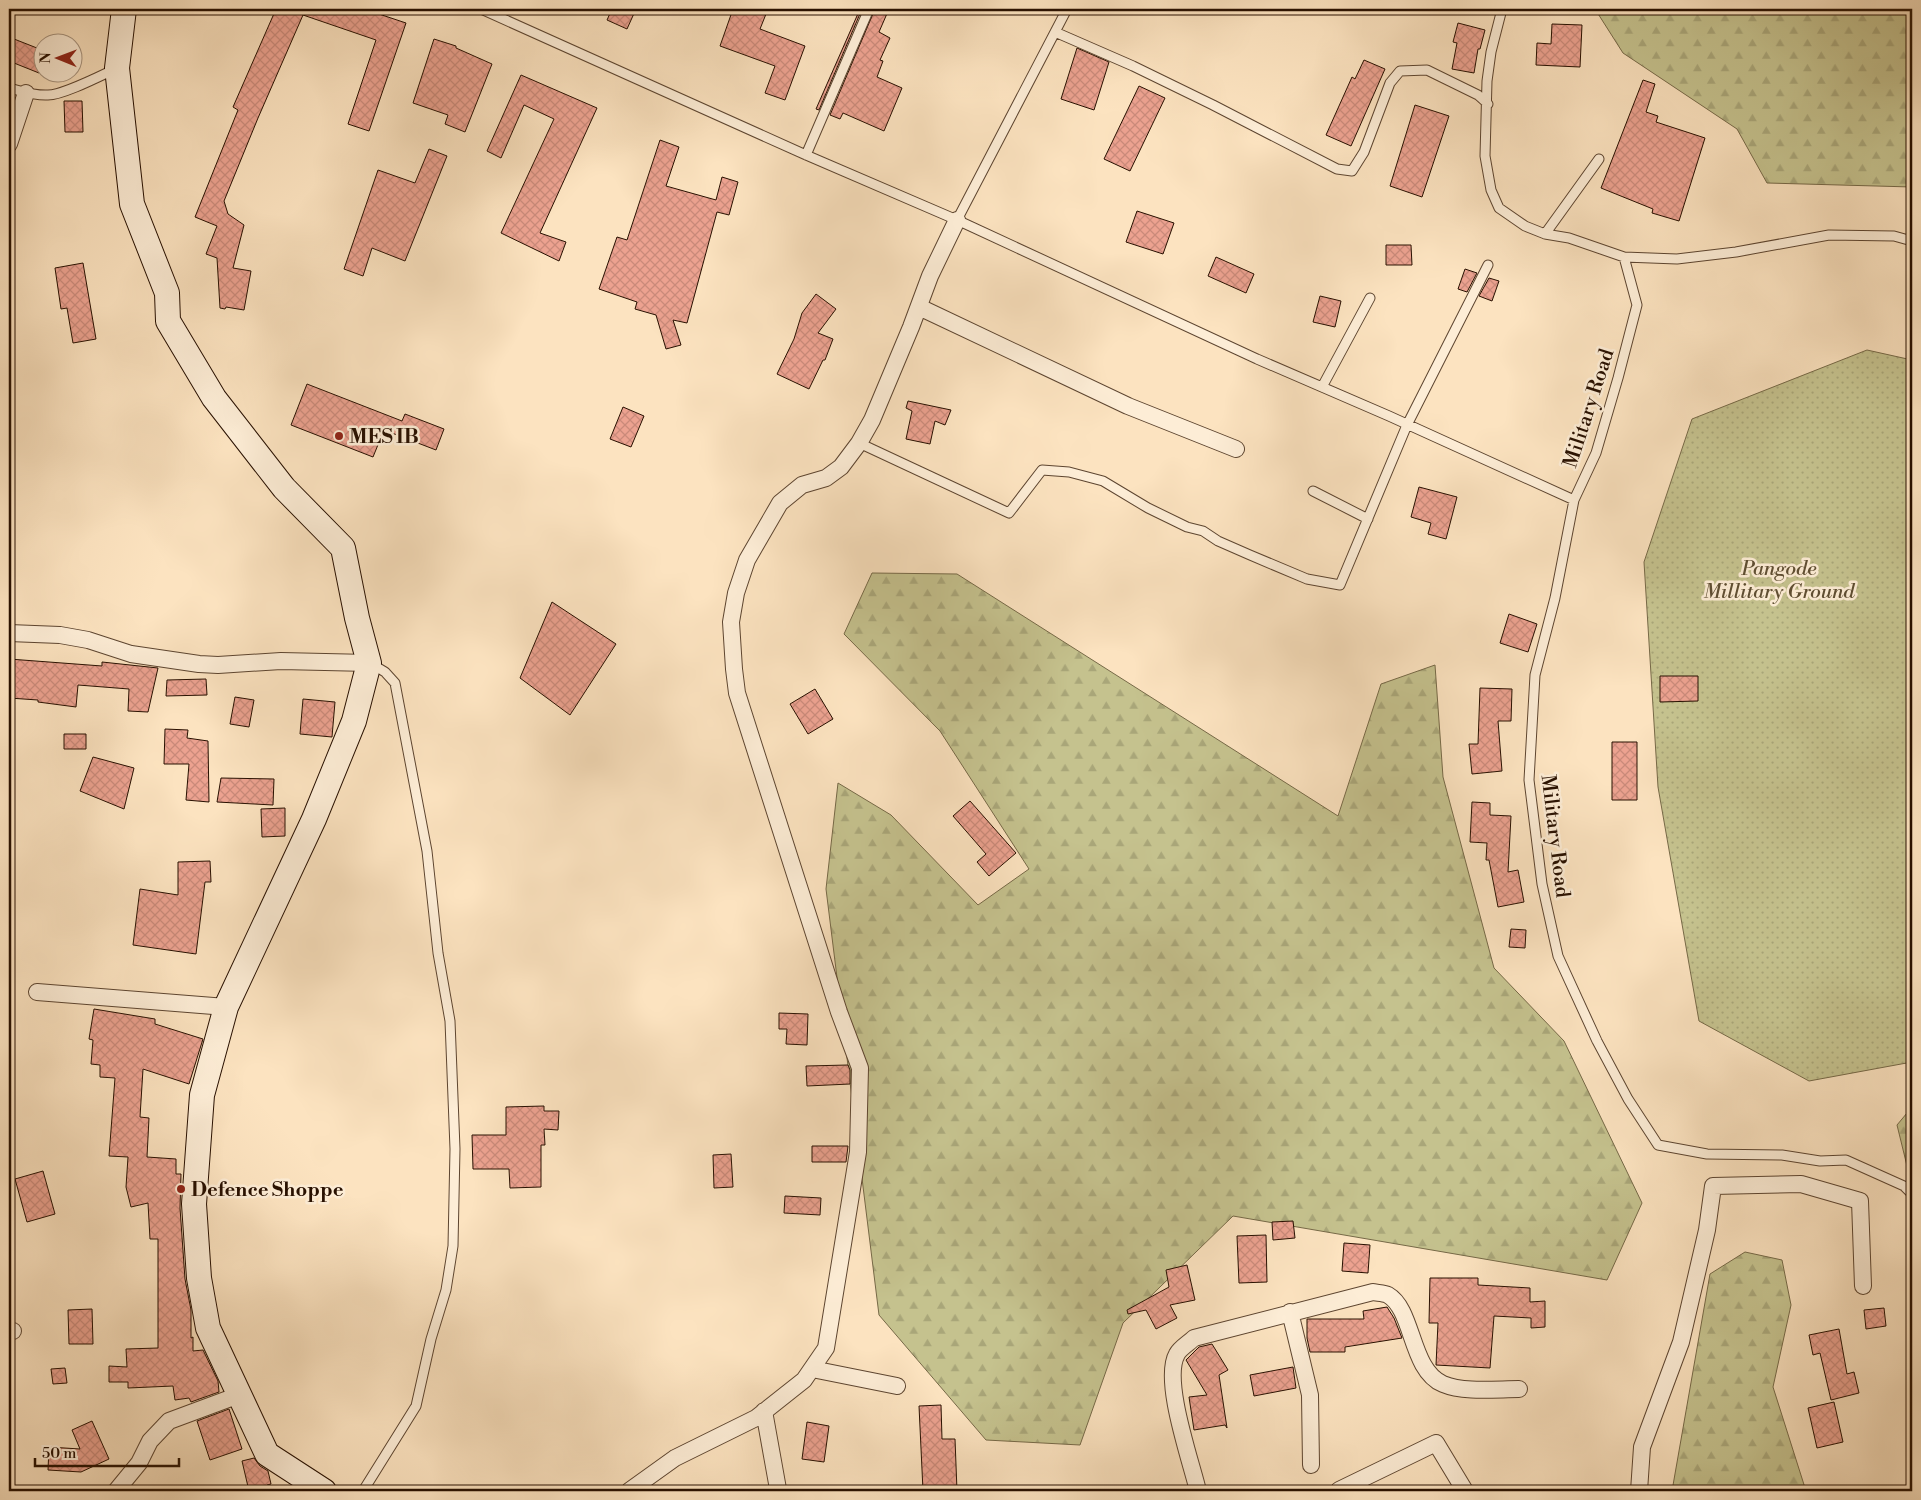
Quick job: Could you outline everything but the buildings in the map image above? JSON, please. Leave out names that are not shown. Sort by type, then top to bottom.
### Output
[{"type":"main road","points":[[124,9],[117,68],[132,204],[167,293],[168,321],[214,398],[284,488],[343,548],[357,618],[369,663],[354,721],[314,819],[226,1007],[202,1095],[194,1204],[199,1278],[208,1328],[267,1454],[324,1491]]},
{"type":"street","points":[[9,144],[26,93]]},
{"type":"street","points":[[629,1491],[675,1458],[747,1422],[764,1411],[804,1380],[826,1348],[858,1152],[860,1068],[839,1012],[737,693],[731,622],[736,593],[747,560],[780,503],[802,485],[826,478],[841,467],[859,443],[872,420],[930,276],[957,220]]},
{"type":"street","points":[[919,307],[1128,406],[1236,449]]},
{"type":"street","points":[[9,633],[60,635],[88,640],[131,654],[200,664],[218,665],[281,661],[369,663]]},
{"type":"street","points":[[37,992],[226,1007]]},
{"type":"street","points":[[1639,1491],[1642,1447],[1681,1342],[1707,1230],[1713,1186],[1801,1184],[1860,1201],[1863,1286]]},
{"type":"street","points":[[1198,1491],[1173,1394],[1172,1373],[1177,1354],[1194,1338],[1373,1292],[1387,1295],[1397,1304],[1417,1352],[1429,1372],[1442,1384],[1459,1388],[1520,1389]]},
{"type":"street","points":[[1290,1312],[1310,1395],[1311,1465]]},
{"type":"street","points":[[812,1369],[897,1386]]},
{"type":"street","points":[[116,1491],[139,1462],[150,1440],[169,1421],[239,1395]]},
{"type":"street","points":[[764,1411],[778,1489]]},
{"type":"street","points":[[1339,1490],[1436,1443],[1465,1491]]},
{"type":"lane","points":[[481,9],[806,155],[957,220],[1257,359],[1574,500]]},
{"type":"lane","points":[[806,155],[869,9]]},
{"type":"lane","points":[[957,220],[1067,9]]},
{"type":"lane","points":[[1502,9],[1490,52],[1487,81],[1488,104],[1485,156],[1491,190],[1499,208],[1525,226],[1545,234],[1569,238],[1624,257],[1678,260],[1736,252],[1829,235],[1894,236],[1912,241]]},
{"type":"lane","points":[[1056,32],[1133,66],[1319,159],[1337,170],[1352,171],[1358,162],[1364,152],[1390,84],[1400,71],[1427,70],[1478,96],[1488,104]]},
{"type":"lane","points":[[9,88],[26,93],[49,96],[92,80],[117,68]]},
{"type":"lane","points":[[1545,234],[1599,159]]},
{"type":"lane","name":"Military Road","points":[[1624,257],[1636,305],[1618,378],[1596,453],[1574,500],[1555,598],[1535,675],[1529,780],[1542,884],[1558,956],[1597,1041],[1628,1099],[1658,1145],[1707,1154],[1782,1155],[1820,1161],[1846,1160],[1904,1186],[1912,1194]]},
{"type":"lane","points":[[859,443],[1010,513],[1042,470],[1069,472],[1103,481],[1148,508],[1187,527],[1203,531],[1218,541],[1307,579],[1340,585],[1407,425],[1488,265]]},
{"type":"lane","points":[[1322,387],[1370,298]]},
{"type":"lane","points":[[1313,491],[1368,519]]},
{"type":"lane","points":[[363,1491],[416,1406],[431,1339],[446,1290],[453,1246],[455,1150],[450,1021],[438,953],[427,851],[394,683],[384,672],[369,663]]},
{"type":"green space","points":[[1595,9],[1912,9],[1912,187],[1767,183],[1737,129],[1623,53]]},
{"type":"green space","name":"Pangode Millitary Ground","points":[[1867,350],[1912,360],[1912,1062],[1809,1081],[1699,1021],[1658,787],[1644,562],[1692,419]]},
{"type":"green space","points":[[872,573],[957,574],[1338,816],[1381,684],[1435,665],[1443,777],[1494,968],[1564,1041],[1642,1203],[1607,1280],[1233,1216],[1123,1323],[1080,1445],[986,1440],[879,1315],[826,889],[838,783],[891,815],[978,905],[1029,869],[940,731],[844,634]]},
{"type":"green space","points":[[1912,1107],[1912,1173],[1908,1170],[1897,1125]]},
{"type":"green space","points":[[1745,1252],[1782,1260],[1791,1305],[1773,1387],[1806,1491],[1672,1491],[1710,1274]]},
{"type":"place","name":"MES IB","points":[[339,436]]},
{"type":"place","name":"Defence Shoppe","points":[[181,1189]]}]
